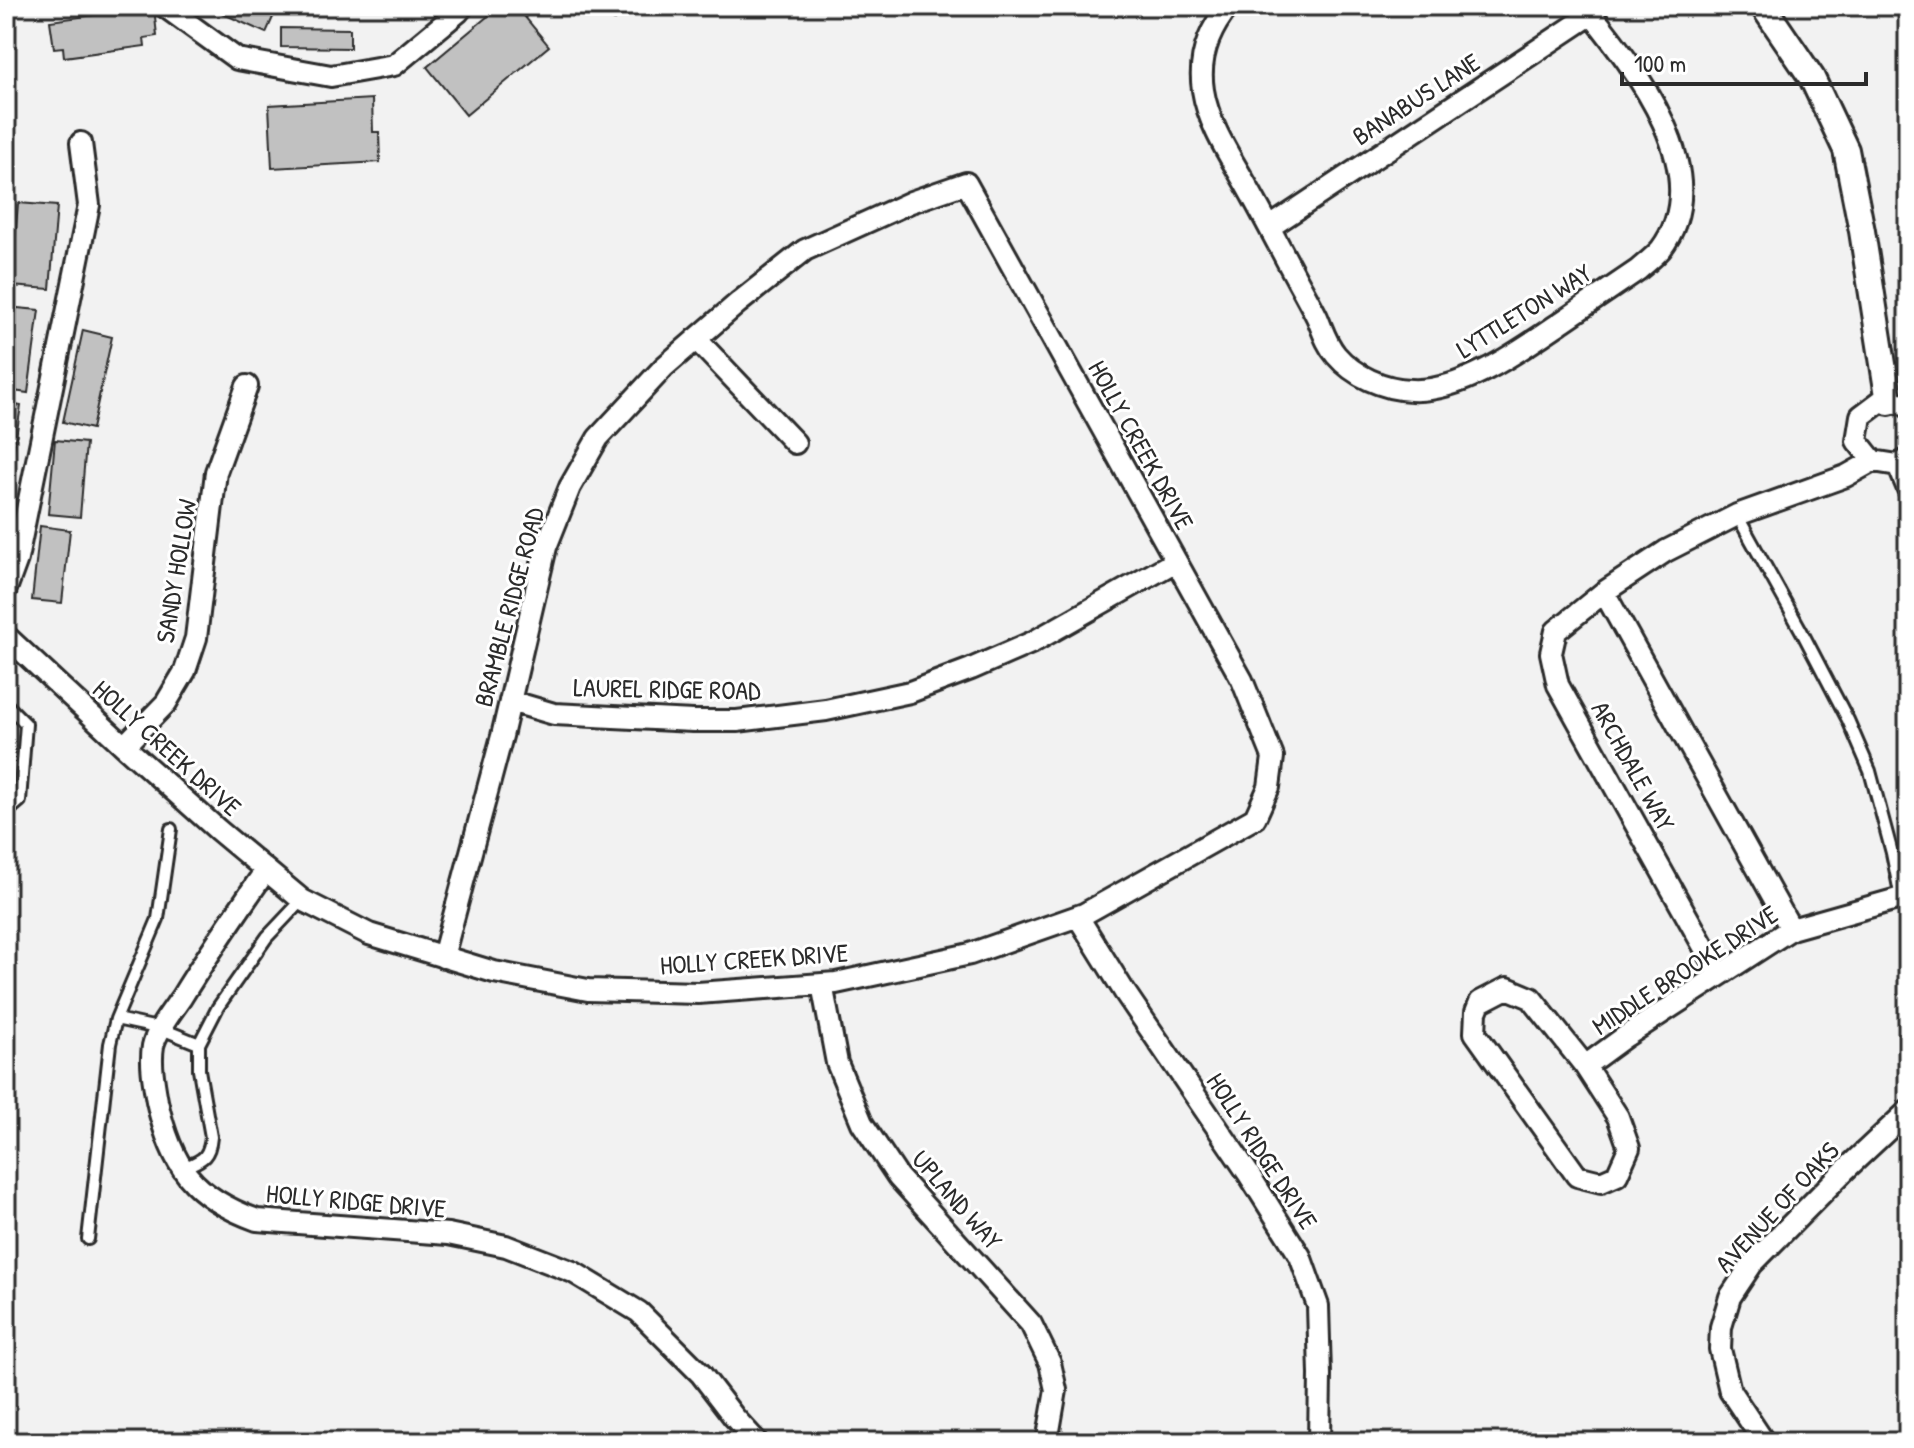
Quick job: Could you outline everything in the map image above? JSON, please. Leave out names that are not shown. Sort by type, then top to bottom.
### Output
[{"type":"street","points":[[164,6],[237,59],[331,76],[394,65],[458,8]]},
{"type":"street","name":"LYTTLETON WAY","points":[[1229,6],[1208,38],[1201,74],[1209,114],[1225,148],[1270,227],[1325,339],[1337,356],[1352,370],[1374,382],[1413,391],[1477,375],[1531,344],[1638,270],[1655,255],[1669,234],[1678,209],[1678,162],[1661,118],[1636,74],[1588,10]]},
{"type":"street","points":[[1763,6],[1812,78],[1846,150],[1898,404],[1881,401],[1861,416],[1857,441],[1873,461],[1903,462],[1908,489]]},
{"type":"street","name":"BANABUS LANE","points":[[1270,227],[1588,10]]},
{"type":"street","points":[[6,589],[17,559],[89,205],[81,143]]},
{"type":"street","name":"BRAMBLE RIDGE ROAD","points":[[443,957],[510,701],[546,547],[570,487],[598,438],[664,367],[805,250],[911,202],[966,183]]},
{"type":"street","name":"HOLLY CREEK DRIVE","points":[[6,636],[124,746],[302,900],[369,934],[494,972],[588,990],[698,993],[836,983],[970,954],[1078,917],[1255,818],[1269,787],[1273,757],[1242,680],[966,183]]},
{"type":"street","points":[[696,339],[795,443]]},
{"type":"street","name":"SANDY HOLLOW","points":[[124,746],[166,703],[185,671],[196,638],[216,472],[247,386]]},
{"type":"street","name":"ARCHDALE WAY","points":[[1719,974],[1558,685],[1551,653],[1556,631],[1604,592],[1666,551],[1737,515],[1846,476],[1873,461]]},
{"type":"street","name":"LAUREL RIDGE ROAD","points":[[510,701],[554,714],[693,721],[737,721],[826,710],[910,692],[971,669],[1033,642],[1176,561]]},
{"type":"street","points":[[1604,592],[1791,929]]},
{"type":"street","name":"HOLLY RIDGE DRIVE","points":[[266,870],[190,982],[153,1045],[153,1081],[162,1124],[181,1169],[209,1198],[257,1220],[448,1234],[506,1246],[573,1272],[639,1312],[701,1374],[757,1442]]},
{"type":"street","name":"MIDDLE BROOKE DRIVE","points":[[1585,1066],[1719,974],[1791,929],[1904,897]]},
{"type":"street","name":"HOLLY RIDGE DRIVE","points":[[1078,917],[1300,1256],[1318,1306],[1319,1442]]},
{"type":"street","name":"UPLAND WAY","points":[[822,984],[837,1063],[862,1123],[898,1177],[1031,1324],[1050,1363],[1056,1390],[1047,1442]]},
{"type":"street","name":"MIDDLE BROOKE DRIVE","points":[[1507,988],[1531,998],[1585,1066],[1618,1117],[1629,1148],[1617,1175],[1601,1182],[1577,1176],[1475,1033],[1480,1002],[1507,988]]},
{"type":"street","name":"AVENUE OF OAKS","points":[[1764,1442],[1730,1391],[1720,1349],[1721,1327],[1730,1297],[1752,1264],[1908,1111]]},
{"type":"lane","points":[[1737,515],[1848,720],[1870,771],[1904,897]]},
{"type":"lane","points":[[6,704],[26,724],[20,801],[6,813]]},
{"type":"lane","points":[[88,1239],[110,1044],[116,1019],[158,919],[171,829]]},
{"type":"lane","points":[[181,1169],[205,1157],[210,1148],[211,1137],[199,1070],[199,1044],[218,1007],[267,937],[302,900]]},
{"type":"lane","points":[[116,1019],[162,1029],[199,1044]]},
{"type":"building","points":[[206,6],[278,6],[266,33]]},
{"type":"building","points":[[500,6],[516,6],[549,46],[466,115],[427,67]]},
{"type":"building","points":[[582,6],[620,6],[614,20]]},
{"type":"building","points":[[154,7],[157,36],[144,38],[145,46],[64,57],[63,47],[54,48],[50,21]]},
{"type":"building","points":[[281,28],[350,29],[350,48],[281,47]]},
{"type":"building","points":[[372,99],[373,132],[379,132],[380,162],[272,168],[269,105]]},
{"type":"building","points":[[18,203],[57,206],[50,289],[11,286]]},
{"type":"building","points":[[6,307],[39,310],[28,393],[6,390]]},
{"type":"building","points":[[83,330],[112,337],[92,429],[63,422]]},
{"type":"building","points":[[6,403],[21,406],[12,461],[6,460]]},
{"type":"building","points":[[55,440],[86,443],[80,517],[48,514]]},
{"type":"building","points":[[40,526],[70,530],[62,603],[32,600]]}]
